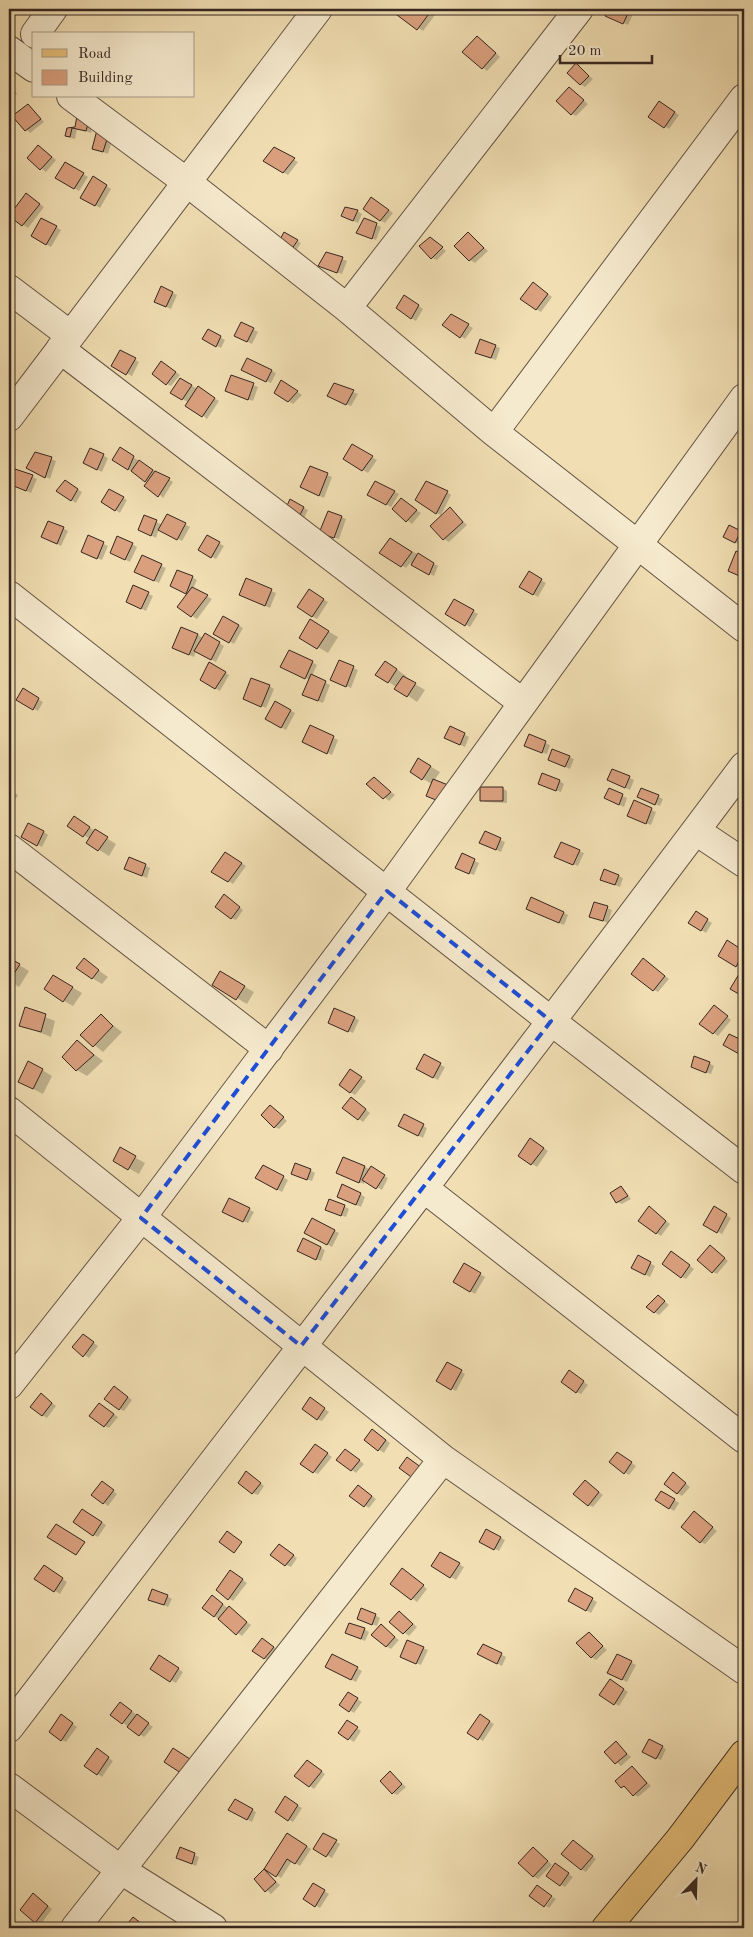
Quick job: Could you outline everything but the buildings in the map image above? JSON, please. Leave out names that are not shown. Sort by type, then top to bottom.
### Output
[{"type":"main road","points":[[606,1928],[680,1839],[744,1754]]},
{"type":"street","points":[[36,32],[53,9]]},
{"type":"street","points":[[9,417],[318,9]]},
{"type":"street","points":[[347,308],[579,9]]},
{"type":"street","points":[[20,58],[32,37]]},
{"type":"street","points":[[75,98],[188,183],[347,308],[494,432],[744,628]]},
{"type":"street","points":[[494,432],[744,98]]},
{"type":"street","points":[[9,289],[65,342],[523,703]]},
{"type":"street","points":[[9,1385],[141,1218],[387,891],[744,398]]},
{"type":"street","points":[[9,595],[551,1022],[744,1170]]},
{"type":"street","points":[[9,1728],[301,1346],[425,1188],[744,766]]},
{"type":"street","points":[[696,831],[744,862]]},
{"type":"street","points":[[9,848],[269,1049]]},
{"type":"street","points":[[9,1111],[443,1460],[744,1670]]},
{"type":"street","points":[[425,1188],[744,1439]]},
{"type":"street","points":[[75,1928],[443,1460]]},
{"type":"street","points":[[9,1786],[121,1870],[213,1928]]},
{"type":"highlighted area","points":[[387,891],[551,1021],[301,1346],[141,1218]]}]
